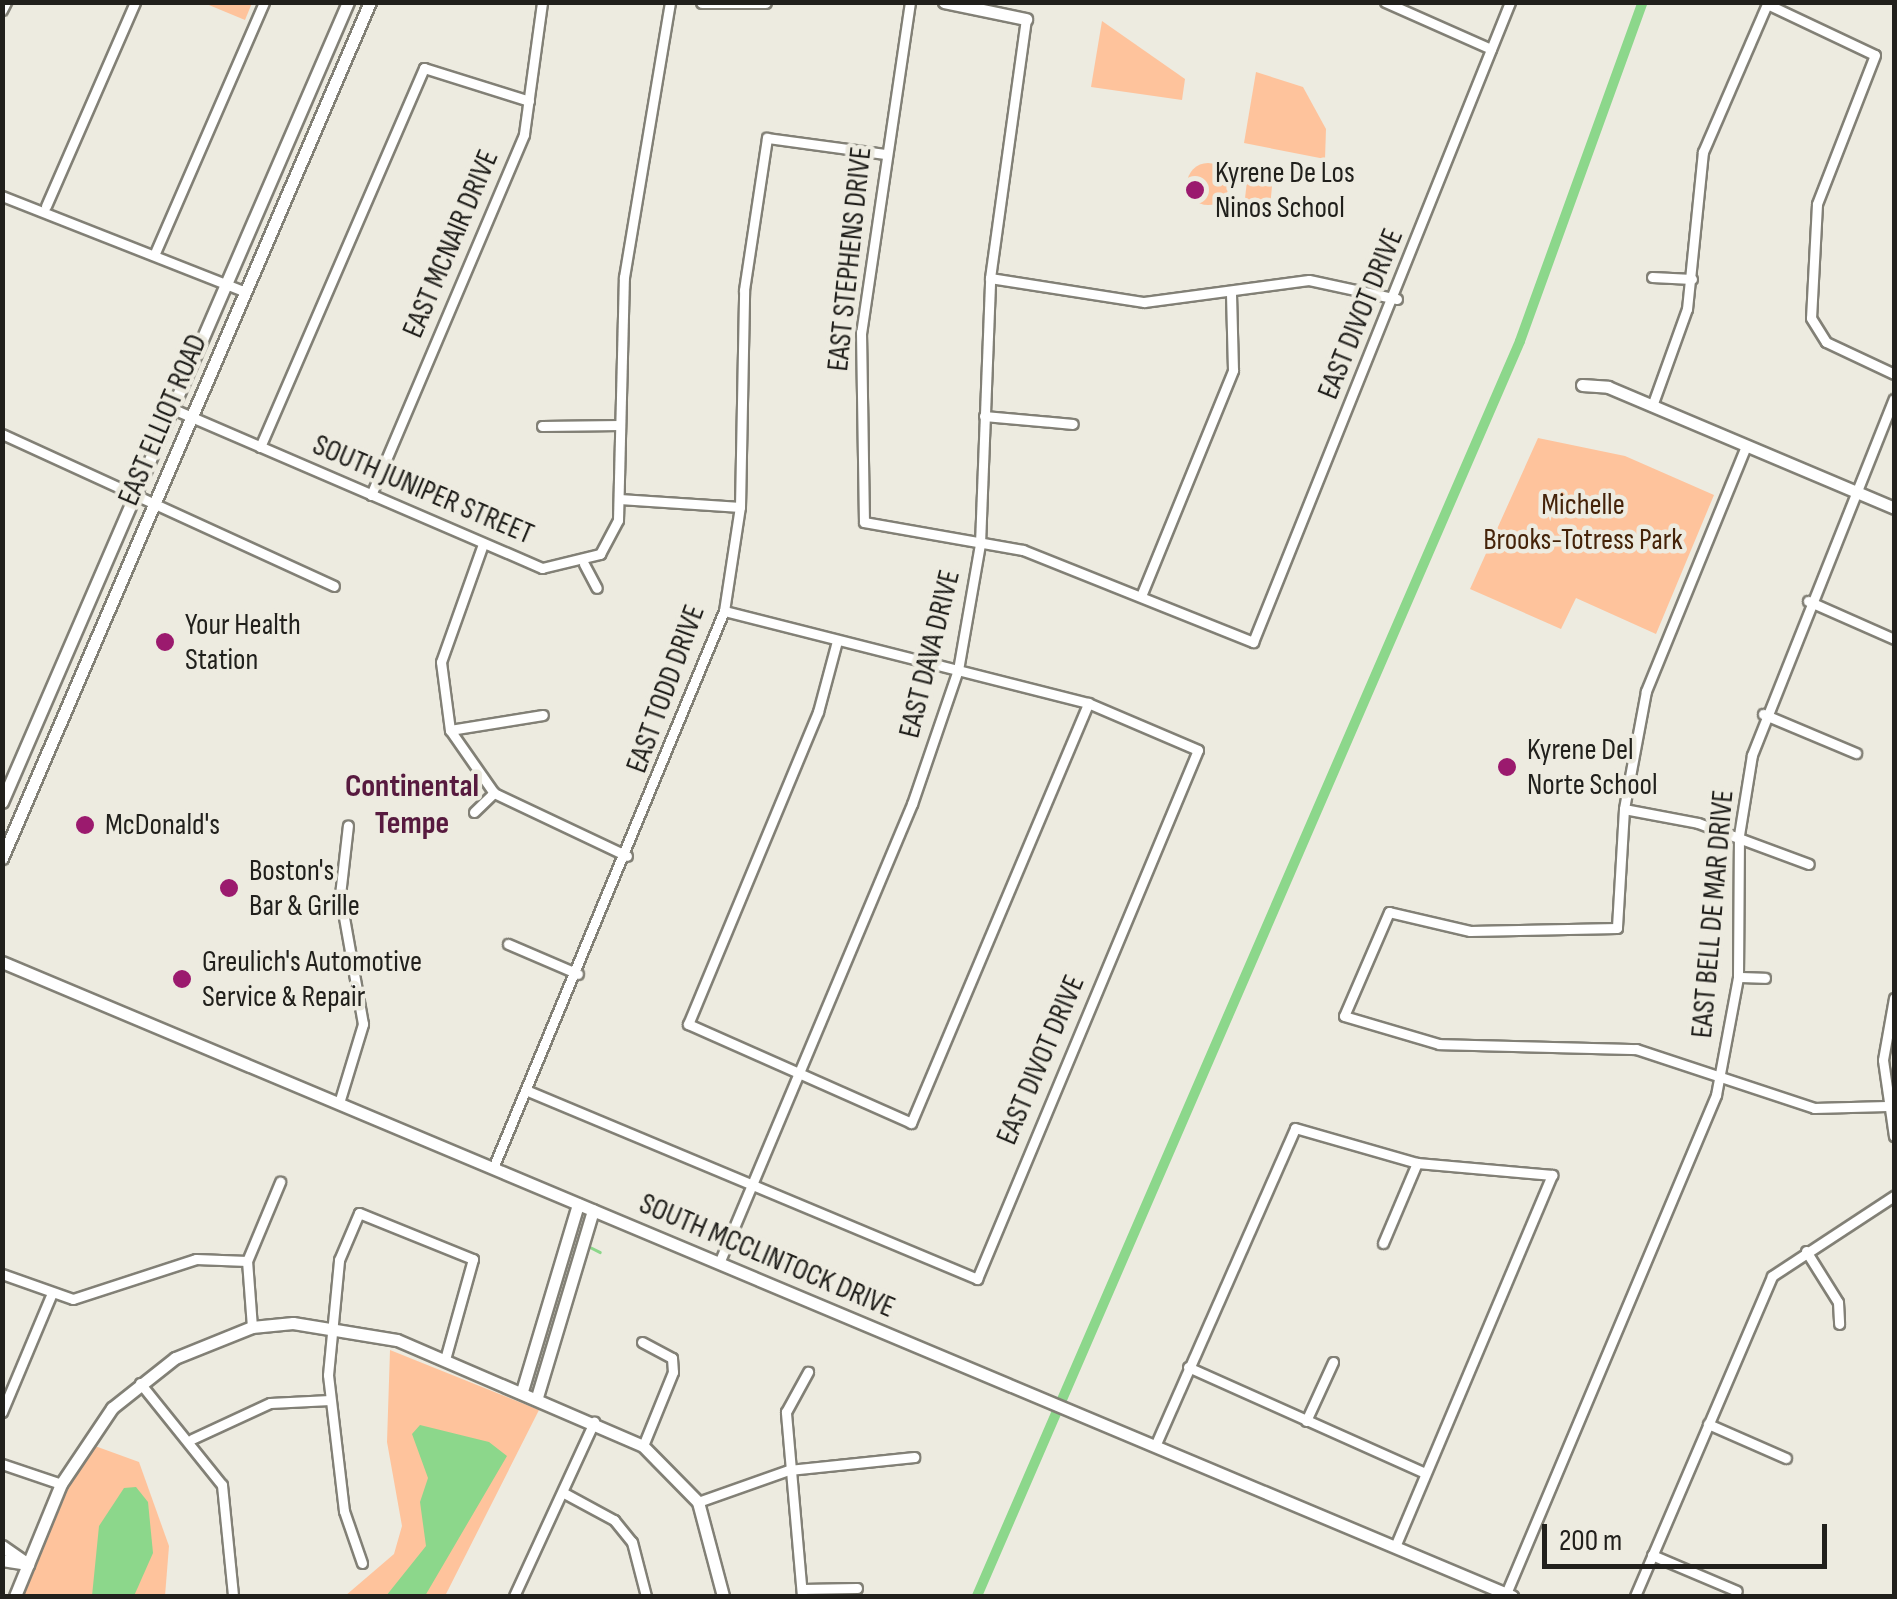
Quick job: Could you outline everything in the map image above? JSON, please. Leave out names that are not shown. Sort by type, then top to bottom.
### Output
[{"type":"main road","name":"EAST ELLIOT ROAD","points":[[2,802],[348,2]]},
{"type":"main road","name":"EAST ELLIOT ROAD","points":[[2,858],[370,2]]},
{"type":"main road","points":[[702,2],[764,2]]},
{"type":"main road","points":[[944,2],[1026,19]]},
{"type":"main road","points":[[1582,385],[1652,406],[1894,508]]},
{"type":"main road","points":[[52,686],[78,680]]},
{"type":"main road","name":"SOUTH MCCLINTOCK DRIVE","points":[[2,962],[1507,1596]]},
{"type":"main road","points":[[522,1391],[578,1204]]},
{"type":"main road","points":[[537,1397],[592,1210]]},
{"type":"main road","points":[[16,1596],[61,1484],[84,1442],[140,1383],[252,1326],[332,1324],[445,1359],[643,1446],[698,1502],[723,1596]]},
{"type":"main road","points":[[2,1546],[28,1564]]},
{"type":"main road","points":[[2,1560],[28,1564]]},
{"type":"street","points":[[2,10],[6,2]]},
{"type":"street","points":[[46,206],[135,2]]},
{"type":"street","points":[[155,253],[264,2]]},
{"type":"street","name":"EAST MCNAIR DRIVE","points":[[371,495],[511,171],[529,102],[542,2]]},
{"type":"street","points":[[597,588],[584,564],[611,540],[620,499],[624,277],[670,2]]},
{"type":"street","name":"EAST STEPHENS DRIVE","points":[[910,2],[861,332],[864,522],[980,544]]},
{"type":"street","points":[[1385,2],[1492,49]]},
{"type":"street","name":"EAST DIVOT DRIVE","points":[[1141,596],[1253,642],[1397,298],[1510,2]]},
{"type":"street","points":[[1652,406],[1692,279],[1703,152],[1768,3],[1875,55],[1817,204],[1817,332],[1894,374]]},
{"type":"street","name":"EAST DAVA DRIVE","points":[[719,1263],[912,804],[958,670],[980,544],[990,278],[1026,19]]},
{"type":"street","points":[[260,447],[424,68],[529,102]]},
{"type":"street","name":"EAST TODD DRIVE","points":[[493,1168],[628,856],[724,612],[740,508],[744,290],[767,138],[886,154]]},
{"type":"street","points":[[2,196],[46,206],[246,292]]},
{"type":"street","points":[[1652,277],[1692,279]]},
{"type":"street","points":[[990,278],[1144,302],[1310,280],[1397,298]]},
{"type":"street","points":[[980,544],[1057,560],[1141,596],[1233,370],[1230,291]]},
{"type":"street","name":"EAST BELL DE MAR DRIVE","points":[[1507,1596],[1722,1073],[1738,976],[1739,835],[1764,714],[1894,399]]},
{"type":"street","name":"SOUTH JUNIPER STREET","points":[[174,408],[542,568],[584,564]]},
{"type":"street","points":[[984,416],[1073,424]]},
{"type":"street","points":[[542,426],[620,424]]},
{"type":"street","points":[[2,434],[156,500],[334,586]]},
{"type":"street","points":[[1746,446],[1646,691],[1624,809],[1616,928],[1484,932],[1390,912],[1344,1016],[1439,1044],[1636,1048],[1722,1073],[1814,1108],[1887,1106]]},
{"type":"street","points":[[620,499],[740,508]]},
{"type":"street","points":[[483,544],[440,662],[450,730],[494,793],[628,856]]},
{"type":"street","points":[[1808,601],[1894,639]]},
{"type":"street","points":[[724,612],[1088,704],[911,1122],[688,1024],[818,712],[838,641]]},
{"type":"street","name":"EAST DIVOT DRIVE","points":[[752,1186],[976,1280],[1198,750],[1088,704]]},
{"type":"street","points":[[450,730],[543,714]]},
{"type":"street","points":[[1764,714],[1856,753]]},
{"type":"street","points":[[474,812],[494,793]]},
{"type":"street","points":[[1624,809],[1739,835],[1809,864]]},
{"type":"street","points":[[339,1103],[363,1024],[340,895],[348,825]]},
{"type":"street","points":[[508,944],[578,974]]},
{"type":"street","points":[[1738,976],[1765,978]]},
{"type":"street","points":[[1894,998],[1887,1106],[1894,1136]]},
{"type":"street","points":[[528,1091],[752,1186]]},
{"type":"street","points":[[1155,1446],[1295,1128],[1417,1163],[1552,1175],[1394,1547]]},
{"type":"street","points":[[1383,1243],[1417,1163]]},
{"type":"street","points":[[252,1326],[247,1261],[280,1182]]},
{"type":"street","points":[[1635,1596],[1772,1276],[1894,1196]]},
{"type":"street","points":[[362,1564],[344,1511],[330,1400],[339,1260],[359,1213],[473,1259],[445,1359]]},
{"type":"street","points":[[1806,1251],[1838,1302],[1839,1324]]},
{"type":"street","points":[[2,1274],[52,1293],[97,1296],[196,1260],[247,1261]]},
{"type":"street","points":[[2,1412],[52,1293]]},
{"type":"street","points":[[642,1342],[672,1358],[674,1372],[643,1446]]},
{"type":"street","points":[[1306,1421],[1333,1362]]},
{"type":"street","points":[[1188,1367],[1425,1473]]},
{"type":"street","points":[[808,1372],[786,1412],[788,1470],[802,1593],[857,1588]]},
{"type":"street","points":[[140,1383],[192,1439],[222,1485],[233,1596]]},
{"type":"street","points":[[192,1439],[270,1402],[330,1400]]},
{"type":"street","points":[[514,1596],[594,1422]]},
{"type":"street","points":[[1708,1424],[1786,1458]]},
{"type":"street","points":[[698,1502],[788,1470],[914,1457]]},
{"type":"street","points":[[2,1464],[61,1484]]},
{"type":"street","points":[[564,1493],[623,1531],[646,1596]]},
{"type":"street","points":[[1652,1556],[1737,1592]]},
{"type":"green space","points":[[252,2],[245,20],[204,3]]},
{"type":"green space","points":[[1102,21],[1185,79],[1182,100],[1091,87]]},
{"type":"green space","points":[[1256,72],[1303,87],[1326,129],[1325,159],[1244,143]]},
{"type":"green space","points":[[1208,163],[1223,169],[1229,184],[1223,199],[1208,205],[1193,199],[1187,184],[1193,169]]},
{"type":"green space","points":[[1249,163],[1274,165],[1269,218],[1243,216]]},
{"type":"green space","name":"Michelle Brooks-Totress Park","points":[[1538,438],[1625,456],[1714,495],[1656,634],[1576,598],[1561,629],[1470,589]]},
{"type":"green space","points":[[390,1350],[539,1410],[445,1596],[345,1596],[394,1554],[402,1526],[387,1442]]},
{"type":"green space","points":[[84,1442],[139,1462],[169,1546],[165,1596],[15,1596]]},
{"type":"shaded area","points":[[420,1425],[489,1442],[507,1456],[425,1596],[386,1596],[426,1546],[420,1502],[428,1478],[412,1434]]},
{"type":"shaded area","points":[[136,1487],[148,1502],[153,1553],[134,1596],[92,1596],[99,1526],[124,1488]]},
{"type":"waterway","points":[[977,1596],[1520,341],[1643,2]]},
{"type":"waterway","points":[[590,1247],[600,1252]]},
{"type":"place","name":"Kyrene De Los Ninos School","points":[[1195,190]]},
{"type":"place","name":"Your Health Station","points":[[165,642]]},
{"type":"place","name":"Kyrene Del Norte School","points":[[1507,767]]},
{"type":"place","name":"McDonald's","points":[[85,825]]},
{"type":"place","name":"Boston's Bar & Grille","points":[[229,888]]},
{"type":"place","name":"Greulich's Automotive Service & Repair","points":[[182,979]]},
{"type":"district","name":"Continental Tempe","points":[[412,806]]}]
